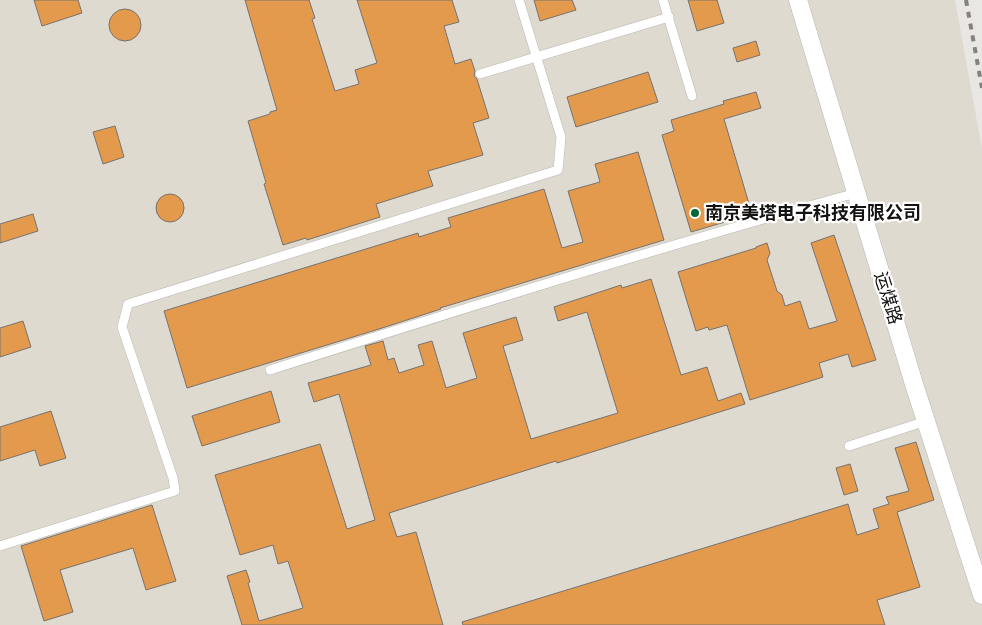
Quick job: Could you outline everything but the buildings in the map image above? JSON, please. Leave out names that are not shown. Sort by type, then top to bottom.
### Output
[{"type":"street","name":"运煤路","points":[[798,0],[926,421],[982,595]]},
{"type":"lane","points":[[0,546],[175,491],[173,478],[122,327],[128,304],[558,170],[561,137],[518,0]]},
{"type":"lane","points":[[663,0],[692,96]]},
{"type":"lane","points":[[480,74],[669,17]]},
{"type":"lane","points":[[270,370],[714,233],[856,193]]},
{"type":"lane","points":[[849,446],[926,421]]},
{"type":"shaded area","points":[[0,0],[955,0],[982,149],[982,625],[0,625]]},
{"type":"railway","points":[[966,0],[982,88]]},
{"type":"place","name":"南京美塔电子科技有限公司","points":[[695,213]]}]
